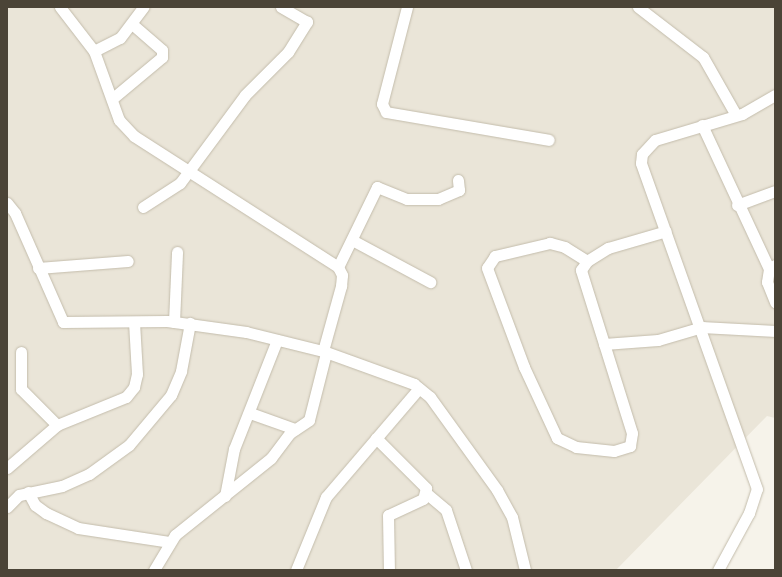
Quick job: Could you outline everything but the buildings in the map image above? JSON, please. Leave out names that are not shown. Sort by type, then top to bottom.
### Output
[{"type":"street","points":[[60,7],[94,51],[113,98],[119,120],[134,136],[338,267],[342,275],[309,420],[295,429],[271,458],[169,542],[154,570]]},
{"type":"street","points":[[94,51],[120,38],[133,25],[143,7]]},
{"type":"street","points":[[143,207],[171,191],[190,171],[245,95],[288,52],[307,22],[281,7]]},
{"type":"street","points":[[407,7],[382,104],[386,112],[549,140]]},
{"type":"street","points":[[638,7],[703,57],[736,115]]},
{"type":"street","points":[[113,98],[162,57],[162,50],[133,25]]},
{"type":"street","points":[[718,570],[749,513],[757,489],[702,327],[641,164],[642,154],[655,140],[736,115],[775,95]]},
{"type":"street","points":[[702,125],[737,205],[772,267],[767,282],[775,302]]},
{"type":"street","points":[[338,267],[377,187],[407,199],[438,199],[459,190],[458,180]]},
{"type":"street","points":[[737,205],[775,190]]},
{"type":"street","points":[[7,203],[16,213],[38,268],[63,322],[190,323],[278,340],[325,352],[391,374],[419,388],[430,397],[497,490],[512,517],[524,570]]},
{"type":"street","points":[[587,261],[565,247],[550,243],[495,256],[488,268],[524,367],[557,438],[576,447],[614,451],[630,446],[632,433],[604,344],[581,280],[581,270],[587,261],[608,248],[666,231]]},
{"type":"street","points":[[352,240],[430,282]]},
{"type":"street","points":[[174,322],[177,252]]},
{"type":"street","points":[[38,268],[128,261]]},
{"type":"street","points":[[7,468],[57,425],[126,397],[134,387],[137,374],[134,322]]},
{"type":"street","points":[[7,507],[28,492],[62,486],[89,474],[129,445],[171,395],[180,371],[190,323]]},
{"type":"street","points":[[604,344],[658,340],[702,327],[775,331]]},
{"type":"street","points":[[225,496],[230,462],[278,340]]},
{"type":"street","points":[[21,352],[21,389],[57,425]]},
{"type":"street","points":[[296,570],[318,510],[376,438],[419,388]]},
{"type":"street","points":[[250,413],[295,429]]},
{"type":"street","points":[[376,438],[413,473],[426,493],[446,510],[466,570]]},
{"type":"street","points":[[28,492],[41,509],[78,528],[169,542]]},
{"type":"street","points":[[389,570],[388,515],[423,499],[426,493]]},
{"type":"shaded area","points":[[7,7],[775,7],[775,418],[767,416],[616,570],[7,570]]}]
